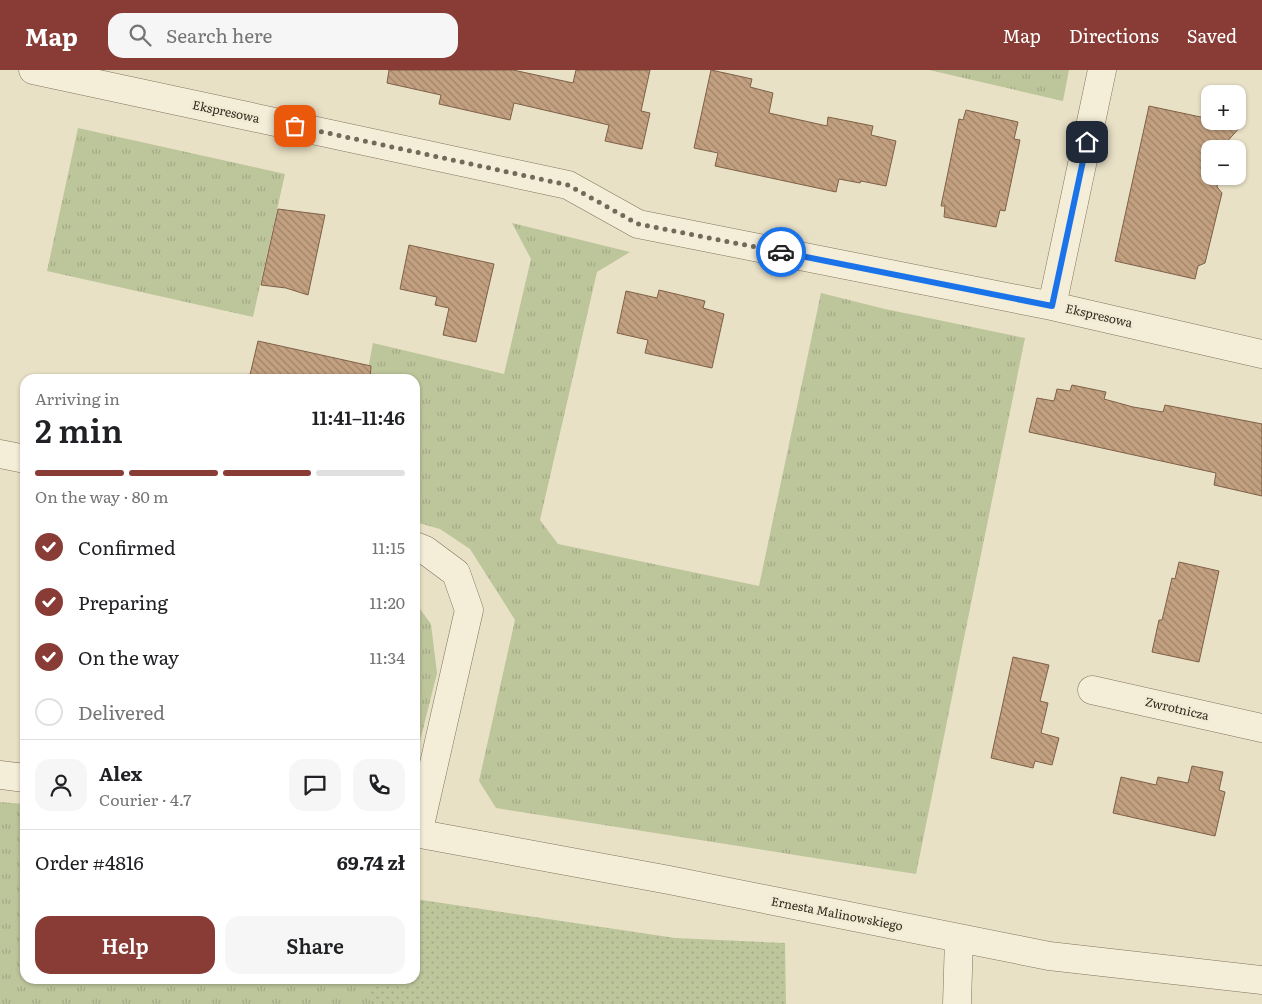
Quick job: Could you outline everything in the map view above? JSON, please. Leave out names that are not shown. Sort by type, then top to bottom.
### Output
[{"type":"street","name":"Ekspresowa","points":[[33,70],[568,185],[638,224],[1052,306],[1262,354]]},
{"type":"street","points":[[1052,306],[1102,70]]},
{"type":"street","points":[[0,454],[20,458]]},
{"type":"street","points":[[420,548],[456,573],[469,610],[420,817]]},
{"type":"street","name":"Zwrotnicza","points":[[1092,690],[1262,728]]},
{"type":"street","points":[[0,775],[20,777]]},
{"type":"street","name":"Ernesta Malinowskiego","points":[[420,835],[670,880],[1048,956],[1262,980]]},
{"type":"street","points":[[957,1004],[959,938]]},
{"type":"green space","points":[[929,70],[1069,70],[1063,101]]},
{"type":"green space","points":[[78,128],[285,174],[253,317],[47,271]]},
{"type":"green space","points":[[512,223],[630,252],[597,272],[540,520],[558,544],[759,586],[821,293],[885,309],[1025,338],[916,874],[496,808],[479,781],[515,620],[470,549],[440,529],[420,523],[420,374],[367,374],[373,343],[504,374],[531,259]]},
{"type":"green space","points":[[420,609],[431,624],[437,673],[420,741]]},
{"type":"green space","points":[[0,802],[20,804],[20,984],[370,984],[370,1004],[0,1004]]},
{"type":"green space","points":[[420,900],[675,938],[785,943],[786,1004],[370,1004],[370,984],[420,984]]},
{"type":"building","points":[[389,70],[513,70],[573,83],[576,70],[650,70],[641,111],[650,113],[642,149],[605,141],[609,125],[514,103],[510,120],[439,104],[441,95],[387,83]]},
{"type":"building","points":[[711,70],[752,79],[750,87],[773,93],[769,113],[827,126],[828,117],[873,126],[871,135],[896,141],[886,186],[839,179],[836,192],[715,166],[718,153],[694,148]]},
{"type":"building","points":[[1149,106],[1201,117],[1201,130],[1237,130],[1228,140],[1201,140],[1201,185],[1217,185],[1222,193],[1205,263],[1198,266],[1195,279],[1115,261]]},
{"type":"building","points":[[966,110],[1018,122],[1014,139],[1020,140],[1005,211],[1000,210],[996,227],[944,217],[945,206],[941,206],[959,119],[963,120]]},
{"type":"building","points":[[278,209],[325,215],[308,295],[286,288],[261,285]]},
{"type":"building","points":[[409,245],[494,264],[476,342],[443,335],[449,308],[435,305],[437,297],[400,289]]},
{"type":"building","points":[[659,290],[705,301],[703,308],[724,314],[712,368],[645,353],[648,340],[617,333],[626,291],[657,298]]},
{"type":"building","points":[[258,341],[371,366],[370,374],[250,374]]},
{"type":"building","points":[[1072,385],[1106,392],[1104,399],[1133,407],[1163,412],[1165,405],[1262,424],[1262,496],[1214,485],[1216,473],[1029,432],[1037,398],[1054,401],[1057,389],[1070,391]]},
{"type":"building","points":[[1179,562],[1219,571],[1199,662],[1152,652],[1159,620],[1162,620],[1172,578],[1175,579]]},
{"type":"building","points":[[1013,657],[1049,665],[1040,701],[1048,703],[1041,733],[1059,738],[1052,765],[1035,761],[1033,768],[991,758]]},
{"type":"building","points":[[1192,766],[1223,772],[1219,790],[1225,792],[1215,836],[1113,813],[1121,777],[1156,785],[1158,777],[1188,783]]},
{"type":"way so far","points":[[295,126],[568,185],[638,224],[781,252]]},
{"type":"route","points":[[781,252],[1052,306],[1087,142]]}]
